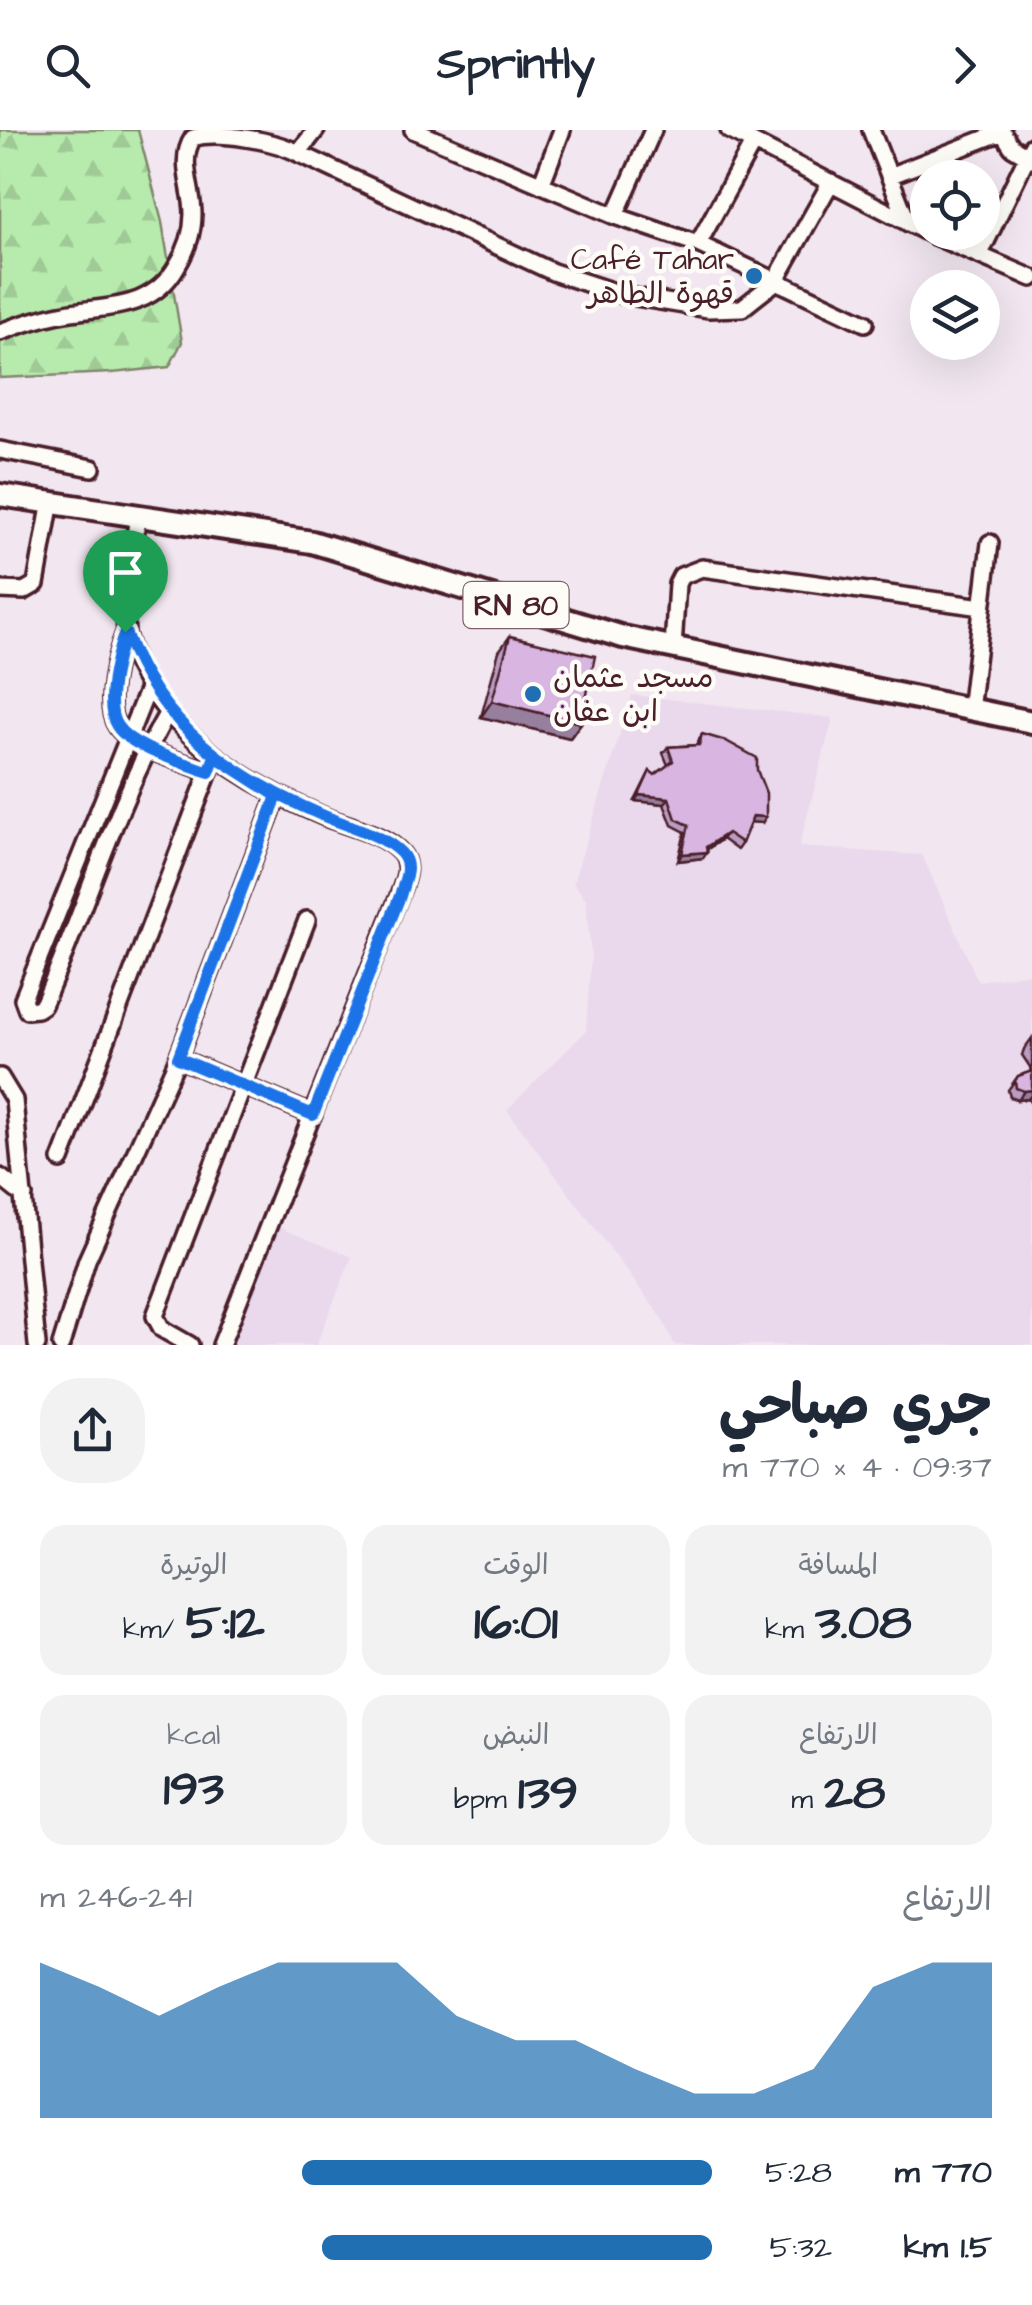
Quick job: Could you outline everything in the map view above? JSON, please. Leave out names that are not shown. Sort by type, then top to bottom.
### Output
[{"type":"main road","name":"RN 80","points":[[0,494],[312,542],[622,638],[1032,722]]},
{"type":"street","points":[[271,130],[281,135],[291,150]]},
{"type":"street","points":[[291,150],[316,130]]},
{"type":"street","points":[[412,130],[616,216],[698,244],[865,324]]},
{"type":"street","points":[[541,185],[562,130]]},
{"type":"street","points":[[616,216],[653,130]]},
{"type":"street","points":[[729,130],[908,223],[1032,278]]},
{"type":"street","points":[[872,130],[908,223]]},
{"type":"street","points":[[889,176],[1002,131],[1012,147],[1030,154],[980,254]]},
{"type":"street","points":[[0,332],[60,314],[120,307],[159,290],[181,261],[191,236],[192,198],[186,154],[193,138],[212,134],[291,150],[553,272],[623,296],[733,310],[750,303],[774,282],[831,182]]},
{"type":"street","points":[[698,244],[752,143]]},
{"type":"street","points":[[0,450],[92,468]]},
{"type":"street","points":[[0,590],[24,591],[36,584],[51,501]]},
{"type":"street","points":[[138,515],[125,632],[114,667],[112,715],[116,726],[128,737],[209,772]]},
{"type":"street","points":[[970,712],[990,543]]},
{"type":"street","points":[[672,648],[677,584],[681,576],[702,568],[982,607]]},
{"type":"street","points":[[125,632],[149,686],[168,712],[215,756],[277,796],[387,843],[404,857],[408,866],[400,896],[221,1345]]},
{"type":"street","points":[[149,686],[23,999],[27,1010],[43,1004],[148,748],[168,712]]},
{"type":"street","points":[[62,1160],[215,756]]},
{"type":"street","points":[[60,1345],[87,1260],[178,1058],[277,796]]},
{"type":"street","points":[[58,916],[76,925]]},
{"type":"street","points":[[190,1345],[162,1330],[155,1316],[307,920]]},
{"type":"street","points":[[178,1058],[313,1115]]},
{"type":"street","points":[[0,1077],[14,1100],[37,1345]]},
{"type":"street","points":[[0,1176],[24,1196]]},
{"type":"shaded area","points":[[632,695],[833,718],[799,847],[922,855],[978,981],[1032,973],[1032,1345],[675,1345],[661,1317],[507,1110],[586,1031],[591,955],[586,899],[573,883]]},
{"type":"shaded area","points":[[275,1226],[352,1257],[316,1345],[232,1345],[228,1339]]},
{"type":"green space","points":[[0,130],[138,130],[162,222],[182,342],[169,367],[0,378]]},
{"type":"building","name":"مسجد عثمان ابن عفان","points":[[510,636],[595,656],[581,723],[492,701]]},
{"type":"building","points":[[702,734],[726,741],[757,758],[766,793],[766,817],[753,816],[742,843],[727,833],[706,847],[707,852],[682,854],[689,825],[676,819],[669,798],[639,795],[650,771],[655,775],[673,761],[668,747],[699,745]]},
{"type":"building","points":[[1032,1071],[1032,1090],[1016,1088],[1018,1076]]},
{"type":"place","name":"Café Tahar قهوة الطاهر","points":[[754,276]]},
{"type":"place","name":"مسجد عثمان ابن عفان","points":[[533,694]]},
{"type":"route","points":[[125,632],[116,655],[113,679],[112,715],[116,726],[148,748],[209,772],[215,756],[277,796],[178,1058],[313,1115],[400,896],[408,866],[397,849],[387,843],[277,796],[215,756],[168,712],[149,686],[125,632]]}]
